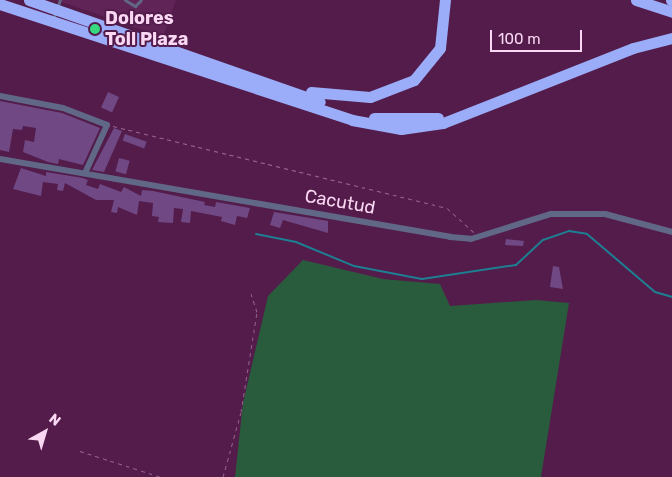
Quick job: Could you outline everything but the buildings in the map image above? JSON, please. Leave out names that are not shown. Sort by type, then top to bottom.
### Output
[{"type":"highway","points":[[29,0],[58,4],[239,72],[370,117],[414,120],[469,114]]},
{"type":"highway","points":[[239,72],[335,97],[390,93],[420,75],[437,54],[445,29],[445,0]]},
{"type":"highway","points":[[636,0],[672,12]]},
{"type":"highway","points":[[0,4],[366,124],[412,129],[469,114],[620,52],[672,38]]},
{"type":"street","points":[[0,96],[63,108],[107,125],[85,173]]},
{"type":"street","name":"Cacutud","points":[[0,159],[450,237],[477,236],[556,214],[606,214],[672,232]]},
{"type":"lane","points":[[124,0],[135,6],[141,0]]},
{"type":"lane","points":[[52,22],[58,4]]},
{"type":"path","points":[[107,125],[447,208],[477,236]]},
{"type":"path","points":[[223,477],[241,412],[257,312],[250,294]]},
{"type":"path","points":[[80,451],[161,477]]},
{"type":"shaded area","points":[[56,0],[176,0],[163,37]]},
{"type":"green space","points":[[303,260],[383,279],[440,284],[450,306],[536,300],[569,303],[541,477],[235,477],[243,403],[268,296]]},
{"type":"waterway","points":[[256,234],[296,242],[354,266],[422,279],[516,265],[543,240],[569,231],[587,234],[655,292],[672,297]]},
{"type":"place","name":"Dolores Toll Plaza","points":[[95,29]]}]
